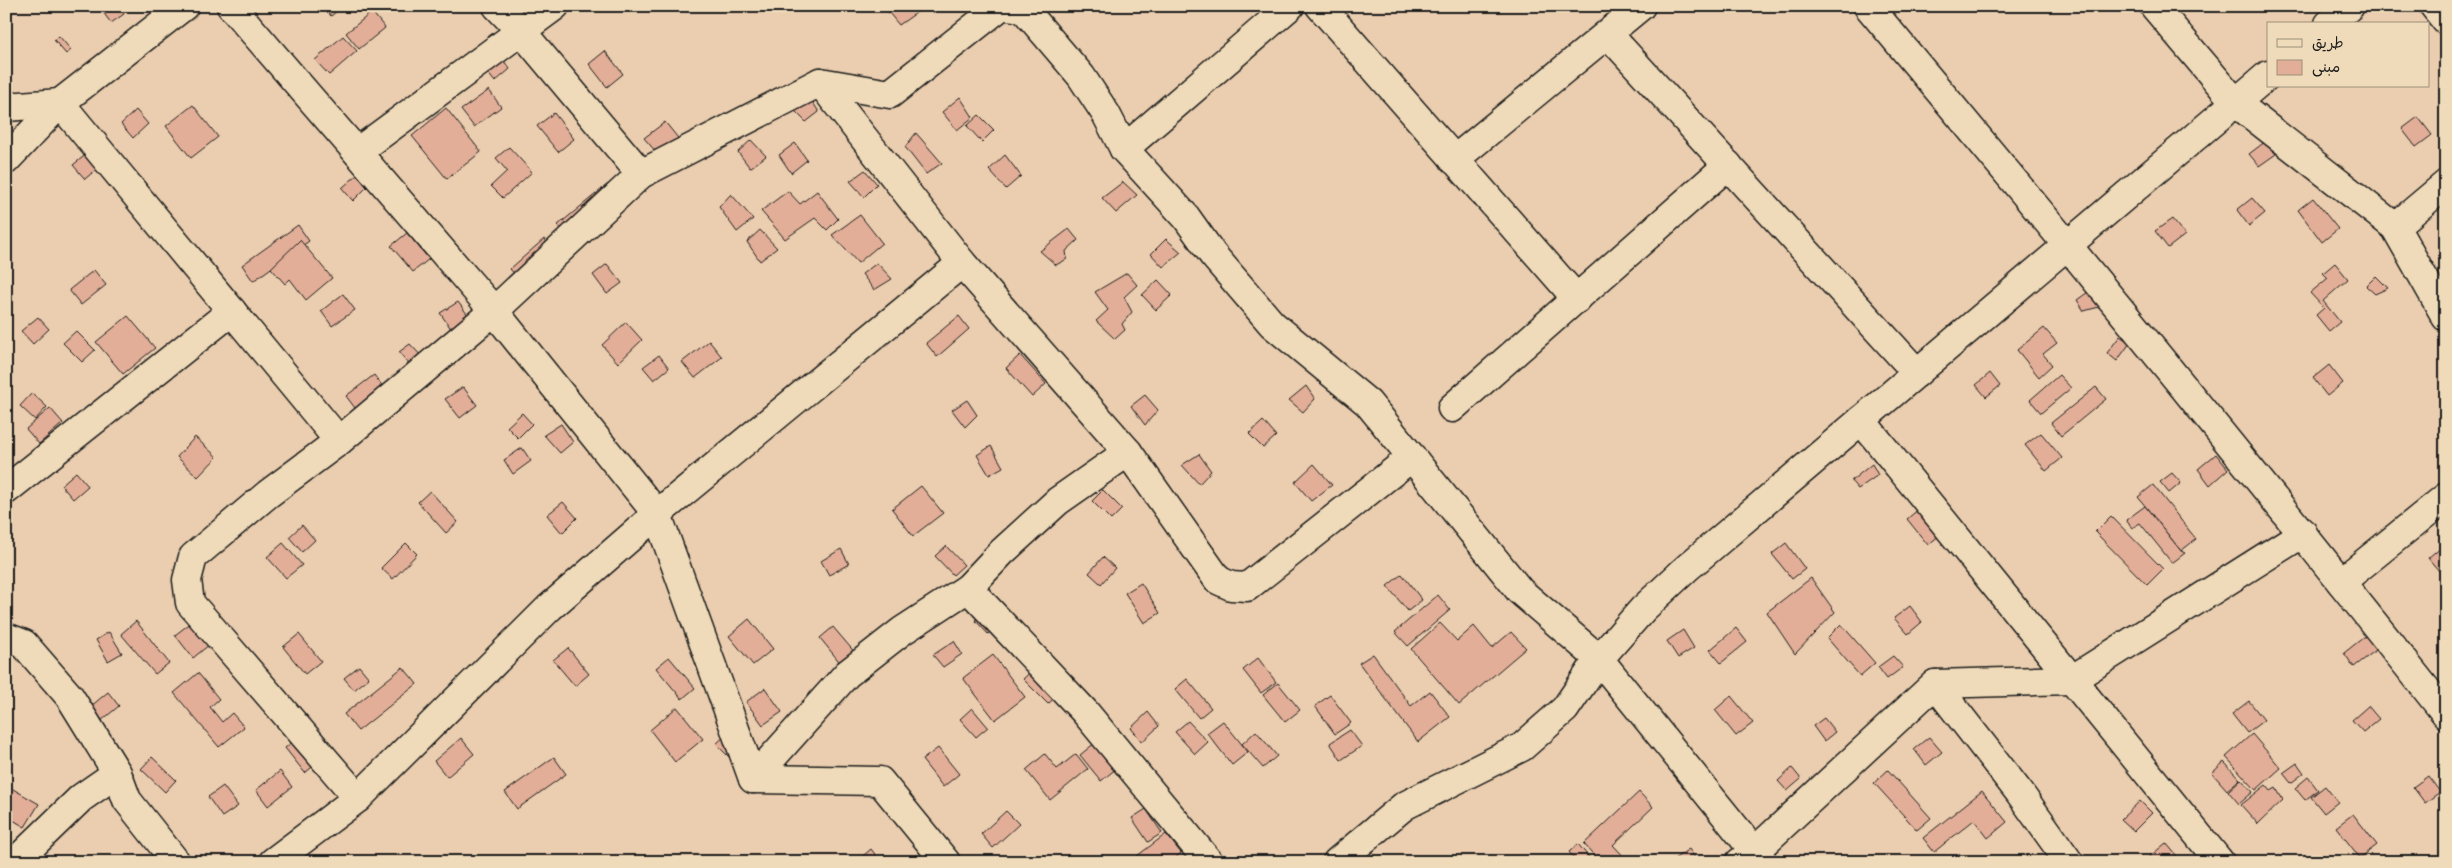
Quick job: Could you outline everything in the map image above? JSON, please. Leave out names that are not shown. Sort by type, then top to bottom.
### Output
[{"type":"street","points":[[6,160],[60,103],[184,6]]},
{"type":"street","points":[[231,6],[494,311],[657,514],[752,779]]},
{"type":"street","points":[[496,6],[522,32],[641,174]]},
{"type":"street","points":[[357,152],[555,6]]},
{"type":"street","points":[[358,798],[190,603],[187,580],[192,557],[268,494],[340,441],[494,311],[641,174],[820,82],[890,94],[1001,6]]},
{"type":"street","points":[[1008,6],[1023,8],[1081,76],[1106,114],[1124,149],[1186,217],[1214,255],[1272,324],[1368,403],[1520,591],[1599,659],[1752,858],[1935,684],[2071,680],[2303,533]]},
{"type":"street","points":[[1124,149],[1290,6]]},
{"type":"street","points":[[1320,6],[1577,299]]},
{"type":"street","points":[[1454,160],[1641,6]]},
{"type":"street","points":[[1868,6],[2068,245],[2303,533],[2446,714]]},
{"type":"street","points":[[2154,6],[2236,103],[2395,227],[2446,317]]},
{"type":"street","points":[[2331,22],[2350,6]]},
{"type":"street","points":[[2434,6],[2446,21]]},
{"type":"street","points":[[1608,34],[1917,372]]},
{"type":"street","points":[[1337,862],[1404,806],[1522,748],[1565,709],[1599,659],[1643,609],[1688,567],[2267,77]]},
{"type":"street","points":[[820,82],[962,263],[1128,452],[1218,580],[1231,586],[1247,587],[1412,456]]},
{"type":"street","points":[[6,107],[60,103]]},
{"type":"street","points":[[60,103],[340,441]]},
{"type":"street","points":[[1452,408],[1728,165]]},
{"type":"street","points":[[2395,227],[2446,184]]},
{"type":"street","points":[[273,862],[307,849],[549,608],[657,514],[962,263]]},
{"type":"street","points":[[6,490],[232,311]]},
{"type":"street","points":[[1861,420],[2220,862]]},
{"type":"street","points":[[752,779],[848,674],[902,631],[968,588],[1002,552],[1058,501],[1128,452]]},
{"type":"street","points":[[2341,582],[2446,497]]},
{"type":"street","points":[[968,588],[1085,712],[1209,862]]},
{"type":"street","points":[[6,636],[24,644],[70,697],[117,773],[127,800],[176,862]]},
{"type":"street","points":[[1935,684],[2019,792],[2069,862]]},
{"type":"street","points":[[15,862],[81,798],[117,773]]},
{"type":"street","points":[[752,779],[880,781],[946,862]]},
{"type":"building","points":[[102,6],[118,6],[124,14],[111,23],[100,8]]},
{"type":"building","points":[[323,6],[343,6],[331,16]]},
{"type":"building","points":[[915,6],[919,11],[899,25],[884,7]]},
{"type":"building","points":[[372,12],[385,28],[359,49],[346,33]]},
{"type":"building","points":[[59,36],[71,50],[66,54],[54,40]]},
{"type":"building","points":[[343,36],[357,51],[329,75],[315,60]]},
{"type":"building","points":[[487,39],[510,69],[495,82],[471,52]]},
{"type":"building","points":[[605,51],[623,74],[607,87],[589,64]]},
{"type":"building","points":[[489,90],[501,107],[474,127],[461,110]]},
{"type":"building","points":[[808,95],[819,112],[806,122],[792,108]]},
{"type":"building","points":[[960,97],[973,117],[957,130],[942,112]]},
{"type":"building","points":[[193,105],[218,137],[191,158],[166,126]]},
{"type":"building","points":[[446,108],[481,152],[447,179],[412,136]]},
{"type":"building","points":[[136,110],[148,124],[133,138],[121,124]]},
{"type":"building","points":[[554,113],[574,139],[558,152],[537,126]]},
{"type":"building","points":[[979,115],[994,130],[982,142],[967,126]]},
{"type":"building","points":[[2418,117],[2432,135],[2416,147],[2402,129]]},
{"type":"building","points":[[665,122],[682,143],[663,160],[644,138]]},
{"type":"building","points":[[916,133],[942,163],[926,174],[905,147]]},
{"type":"building","points":[[751,140],[766,156],[750,168],[738,152]]},
{"type":"building","points":[[2266,141],[2276,154],[2259,166],[2249,154]]},
{"type":"building","points":[[795,143],[807,160],[791,173],[779,155]]},
{"type":"building","points":[[509,147],[532,172],[503,198],[491,186],[507,171],[496,158]]},
{"type":"building","points":[[88,153],[99,167],[85,179],[73,165]]},
{"type":"building","points":[[1005,155],[1021,176],[1006,189],[989,170]]},
{"type":"building","points":[[865,170],[877,184],[864,197],[850,181]]},
{"type":"building","points":[[357,175],[367,187],[353,201],[342,188]]},
{"type":"building","points":[[1123,182],[1137,195],[1116,213],[1102,198]]},
{"type":"building","points":[[608,184],[621,201],[571,241],[558,225]]},
{"type":"building","points":[[788,191],[800,204],[817,191],[838,219],[827,230],[815,218],[785,239],[761,211]]},
{"type":"building","points":[[731,194],[753,219],[737,232],[719,207]]},
{"type":"building","points":[[2252,198],[2265,213],[2249,226],[2237,210]]},
{"type":"building","points":[[2313,198],[2338,229],[2322,242],[2298,210]]},
{"type":"building","points":[[860,215],[882,243],[858,263],[832,235]]},
{"type":"building","points":[[2172,219],[2185,235],[2168,248],[2155,231]]},
{"type":"building","points":[[298,225],[309,241],[253,281],[242,265]]},
{"type":"building","points":[[1069,229],[1078,240],[1066,251],[1067,259],[1056,265],[1040,251]]},
{"type":"building","points":[[760,230],[777,248],[760,261],[747,242]]},
{"type":"building","points":[[407,233],[429,259],[413,272],[391,246]]},
{"type":"building","points":[[544,239],[556,253],[522,282],[510,269]]},
{"type":"building","points":[[1166,239],[1181,252],[1163,267],[1151,254]]},
{"type":"building","points":[[300,240],[332,278],[306,300],[290,279],[285,284],[271,268]]},
{"type":"building","points":[[877,263],[892,279],[874,290],[862,274]]},
{"type":"building","points":[[2335,263],[2348,279],[2323,301],[2340,322],[2329,331],[2316,315],[2324,308],[2310,293],[2328,278],[2323,273]]},
{"type":"building","points":[[607,264],[622,283],[607,294],[593,275]]},
{"type":"building","points":[[94,270],[106,285],[81,305],[69,290]]},
{"type":"building","points":[[1127,273],[1137,285],[1124,297],[1132,312],[1122,324],[1125,330],[1115,339],[1096,321],[1108,310],[1095,292]]},
{"type":"building","points":[[2376,276],[2388,288],[2375,294],[2366,286]]},
{"type":"building","points":[[1158,280],[1172,295],[1156,310],[1142,295]]},
{"type":"building","points":[[2088,292],[2099,307],[2084,311],[2077,300]]},
{"type":"building","points":[[343,294],[355,310],[332,326],[321,311]]},
{"type":"building","points":[[458,302],[471,319],[454,333],[440,313]]},
{"type":"building","points":[[128,316],[155,348],[123,374],[96,342]]},
{"type":"building","points":[[959,316],[969,329],[937,357],[926,343]]},
{"type":"building","points":[[38,317],[49,329],[33,344],[21,331]]},
{"type":"building","points":[[626,322],[642,340],[618,363],[602,345]]},
{"type":"building","points":[[2044,328],[2057,343],[2043,354],[2052,365],[2039,377],[2017,350]]},
{"type":"building","points":[[76,331],[95,350],[82,362],[63,343]]},
{"type":"building","points":[[2120,336],[2130,343],[2117,361],[2107,353]]},
{"type":"building","points":[[709,341],[722,357],[695,378],[682,362]]},
{"type":"building","points":[[410,344],[424,359],[413,369],[399,352]]},
{"type":"building","points":[[659,355],[669,368],[654,380],[643,367]]},
{"type":"building","points":[[1020,355],[1046,384],[1032,397],[1006,368]]},
{"type":"building","points":[[2329,365],[2343,383],[2327,396],[2313,378]]},
{"type":"building","points":[[1990,373],[2000,386],[1986,397],[1976,385]]},
{"type":"building","points":[[374,375],[387,392],[358,412],[346,396]]},
{"type":"building","points":[[2059,375],[2071,388],[2041,413],[2030,400]]},
{"type":"building","points":[[1306,386],[1315,399],[1303,412],[1289,400]]},
{"type":"building","points":[[463,387],[477,405],[460,418],[445,399]]},
{"type":"building","points":[[2096,387],[2106,399],[2061,436],[2051,423]]},
{"type":"building","points":[[32,393],[47,407],[35,420],[20,406]]},
{"type":"building","points":[[1145,395],[1158,410],[1145,425],[1131,406]]},
{"type":"building","points":[[967,400],[977,415],[965,427],[952,410]]},
{"type":"building","points":[[50,408],[63,423],[39,444],[26,429]]},
{"type":"building","points":[[522,413],[532,424],[518,438],[507,427]]},
{"type":"building","points":[[1263,421],[1276,436],[1263,448],[1249,434]]},
{"type":"building","points":[[561,424],[573,442],[560,453],[544,435]]},
{"type":"building","points":[[2041,433],[2062,458],[2046,471],[2025,445]]},
{"type":"building","points":[[195,437],[217,457],[198,477],[177,457]]},
{"type":"building","points":[[991,446],[1003,467],[989,475],[977,455]]},
{"type":"building","points":[[522,448],[531,461],[513,474],[504,460]]},
{"type":"building","points":[[1199,454],[1211,471],[1199,484],[1182,465]]},
{"type":"building","points":[[2216,454],[2228,469],[2210,485],[2198,469]]},
{"type":"building","points":[[1314,464],[1332,485],[1311,501],[1295,482]]},
{"type":"building","points":[[1872,464],[1878,475],[1858,489],[1851,481]]},
{"type":"building","points":[[76,472],[88,486],[73,499],[61,485]]},
{"type":"building","points":[[2172,473],[2181,483],[2169,493],[2160,482]]},
{"type":"building","points":[[2153,485],[2196,539],[2181,551],[2138,497]]},
{"type":"building","points":[[921,486],[943,513],[913,536],[892,509]]},
{"type":"building","points":[[1103,490],[1122,509],[1111,520],[1092,501]]},
{"type":"building","points":[[430,491],[458,522],[446,533],[418,502]]},
{"type":"building","points":[[563,502],[577,518],[562,533],[547,515]]},
{"type":"building","points":[[2145,506],[2181,551],[2185,553],[2172,563],[2140,523],[2132,528],[2126,520]]},
{"type":"building","points":[[1920,508],[1941,534],[1928,545],[1907,519]]},
{"type":"building","points":[[2111,516],[2163,569],[2147,585],[2095,532]]},
{"type":"building","points":[[302,525],[315,540],[302,552],[289,537]]},
{"type":"building","points":[[283,543],[302,565],[286,578],[267,557]]},
{"type":"building","points":[[406,543],[417,554],[393,579],[381,568]]},
{"type":"building","points":[[1786,543],[1805,569],[1792,579],[1772,554]]},
{"type":"building","points":[[2443,545],[2446,549],[2446,566],[2439,571],[2428,558]]},
{"type":"building","points":[[946,546],[964,565],[953,575],[935,556]]},
{"type":"building","points":[[841,549],[849,564],[829,575],[821,561]]},
{"type":"building","points":[[1103,557],[1115,568],[1101,584],[1089,573]]},
{"type":"building","points":[[1402,574],[1422,600],[1408,611],[1387,586]]},
{"type":"building","points":[[1811,578],[1835,612],[1795,654],[1767,612]]},
{"type":"building","points":[[1141,583],[1160,613],[1144,623],[1125,593]]},
{"type":"building","points":[[1438,595],[1450,610],[1408,646],[1395,632]]},
{"type":"building","points":[[1910,606],[1922,622],[1908,634],[1894,618]]},
{"type":"building","points":[[991,607],[1003,621],[988,634],[975,620]]},
{"type":"building","points":[[197,618],[215,640],[193,658],[175,635]]},
{"type":"building","points":[[749,619],[773,649],[753,665],[729,636]]},
{"type":"building","points":[[136,621],[169,663],[155,674],[121,634]]},
{"type":"building","points":[[1440,623],[1457,641],[1474,626],[1492,648],[1511,632],[1526,648],[1459,705],[1411,649]]},
{"type":"building","points":[[1841,624],[1875,663],[1860,676],[1827,638]]},
{"type":"building","points":[[833,627],[856,654],[842,665],[820,638]]},
{"type":"building","points":[[1736,628],[1747,642],[1721,663],[1710,650]]},
{"type":"building","points":[[1683,630],[1694,648],[1678,658],[1667,641]]},
{"type":"building","points":[[109,632],[122,653],[108,661],[96,640]]},
{"type":"building","points":[[2369,633],[2380,647],[2354,667],[2344,653]]},
{"type":"building","points":[[299,634],[321,661],[305,674],[283,647]]},
{"type":"building","points":[[954,641],[962,654],[943,667],[933,655]]},
{"type":"building","points":[[568,648],[589,674],[575,686],[553,660]]},
{"type":"building","points":[[1373,654],[1411,706],[1430,691],[1450,717],[1418,742],[1359,663]]},
{"type":"building","points":[[993,655],[1025,697],[995,720],[963,678]]},
{"type":"building","points":[[1893,656],[1903,667],[1887,679],[1878,667]]},
{"type":"building","points":[[669,657],[695,688],[682,699],[656,668]]},
{"type":"building","points":[[1258,658],[1276,682],[1261,693],[1243,670]]},
{"type":"building","points":[[359,666],[369,678],[354,690],[344,678]]},
{"type":"building","points":[[1037,666],[1061,692],[1048,704],[1023,679]]},
{"type":"building","points":[[403,667],[417,684],[358,731],[344,714]]},
{"type":"building","points":[[198,673],[219,699],[210,707],[222,722],[232,713],[244,727],[219,747],[174,693]]},
{"type":"building","points":[[1187,679],[1211,708],[1199,718],[1175,689]]},
{"type":"building","points":[[1278,683],[1300,710],[1285,722],[1263,695]]},
{"type":"building","points":[[765,688],[782,712],[763,725],[746,702]]},
{"type":"building","points":[[108,692],[119,706],[101,721],[90,707]]},
{"type":"building","points":[[1330,695],[1351,723],[1335,734],[1315,706]]},
{"type":"building","points":[[1731,696],[1753,723],[1736,736],[1715,710]]},
{"type":"building","points":[[2249,701],[2264,720],[2247,733],[2232,714]]},
{"type":"building","points":[[2368,706],[2379,719],[2363,732],[2352,720]]},
{"type":"building","points":[[677,707],[703,739],[675,762],[650,730]]},
{"type":"building","points":[[972,708],[988,727],[976,737],[960,719]]},
{"type":"building","points":[[1148,712],[1159,726],[1142,742],[1131,728]]},
{"type":"building","points":[[1824,718],[1835,732],[1824,741],[1813,726]]},
{"type":"building","points":[[1188,721],[1208,742],[1195,754],[1175,732]]},
{"type":"building","points":[[1223,721],[1248,752],[1232,765],[1207,733]]},
{"type":"building","points":[[1350,730],[1362,746],[1341,760],[1330,743]]},
{"type":"building","points":[[730,731],[743,746],[730,758],[716,744]]},
{"type":"building","points":[[1256,731],[1277,756],[1263,768],[1242,744]]},
{"type":"building","points":[[303,733],[323,758],[305,773],[285,748]]},
{"type":"building","points":[[2252,734],[2281,768],[2256,790],[2226,757]]},
{"type":"building","points":[[1929,737],[1942,752],[1926,765],[1914,749]]},
{"type":"building","points":[[461,738],[474,754],[447,777],[434,761]]},
{"type":"building","points":[[1096,742],[1117,768],[1101,781],[1080,755]]},
{"type":"building","points":[[938,748],[959,774],[943,787],[922,760]]},
{"type":"building","points":[[1045,754],[1057,769],[1076,754],[1088,769],[1050,800],[1026,770]]},
{"type":"building","points":[[152,757],[176,780],[165,792],[141,769]]},
{"type":"building","points":[[554,757],[566,774],[517,809],[505,792]]},
{"type":"building","points":[[2224,762],[2240,779],[2227,790],[2212,773]]},
{"type":"building","points":[[2297,763],[2304,773],[2291,783],[2283,773]]},
{"type":"building","points":[[1792,768],[1801,779],[1787,791],[1778,781]]},
{"type":"building","points":[[1888,770],[1931,818],[1917,830],[1874,783]]},
{"type":"building","points":[[280,771],[292,787],[268,806],[256,790]]},
{"type":"building","points":[[2428,776],[2440,792],[2425,803],[2413,787]]},
{"type":"building","points":[[2308,777],[2318,790],[2305,800],[2295,788]]},
{"type":"building","points":[[2241,779],[2253,792],[2239,804],[2228,791]]},
{"type":"building","points":[[6,785],[39,804],[25,827],[6,816]]},
{"type":"building","points":[[2266,785],[2271,791],[2276,788],[2283,800],[2258,824],[2241,805]]},
{"type":"building","points":[[223,786],[238,806],[222,817],[208,797]]},
{"type":"building","points":[[2325,786],[2338,802],[2324,813],[2311,797]]},
{"type":"building","points":[[1982,791],[2007,822],[1988,838],[1974,820],[1934,852],[1923,838]]},
{"type":"building","points":[[1639,792],[1653,807],[1613,845],[1629,862],[1600,862],[1584,844]]},
{"type":"building","points":[[2140,801],[2152,813],[2134,831],[2121,819]]},
{"type":"building","points":[[1146,809],[1162,833],[1148,842],[1132,818]]},
{"type":"building","points":[[1006,811],[1019,824],[993,848],[981,834]]},
{"type":"building","points":[[2353,814],[2377,845],[2360,858],[2336,827]]},
{"type":"building","points":[[1166,834],[1181,853],[1171,862],[1142,862],[1137,856]]},
{"type":"building","points":[[2166,843],[2182,862],[2143,862]]},
{"type":"building","points":[[1578,844],[1593,862],[1577,862],[1569,852]]},
{"type":"building","points":[[871,849],[881,862],[856,862]]},
{"type":"building","points":[[1689,849],[1698,862],[1671,861]]}]
